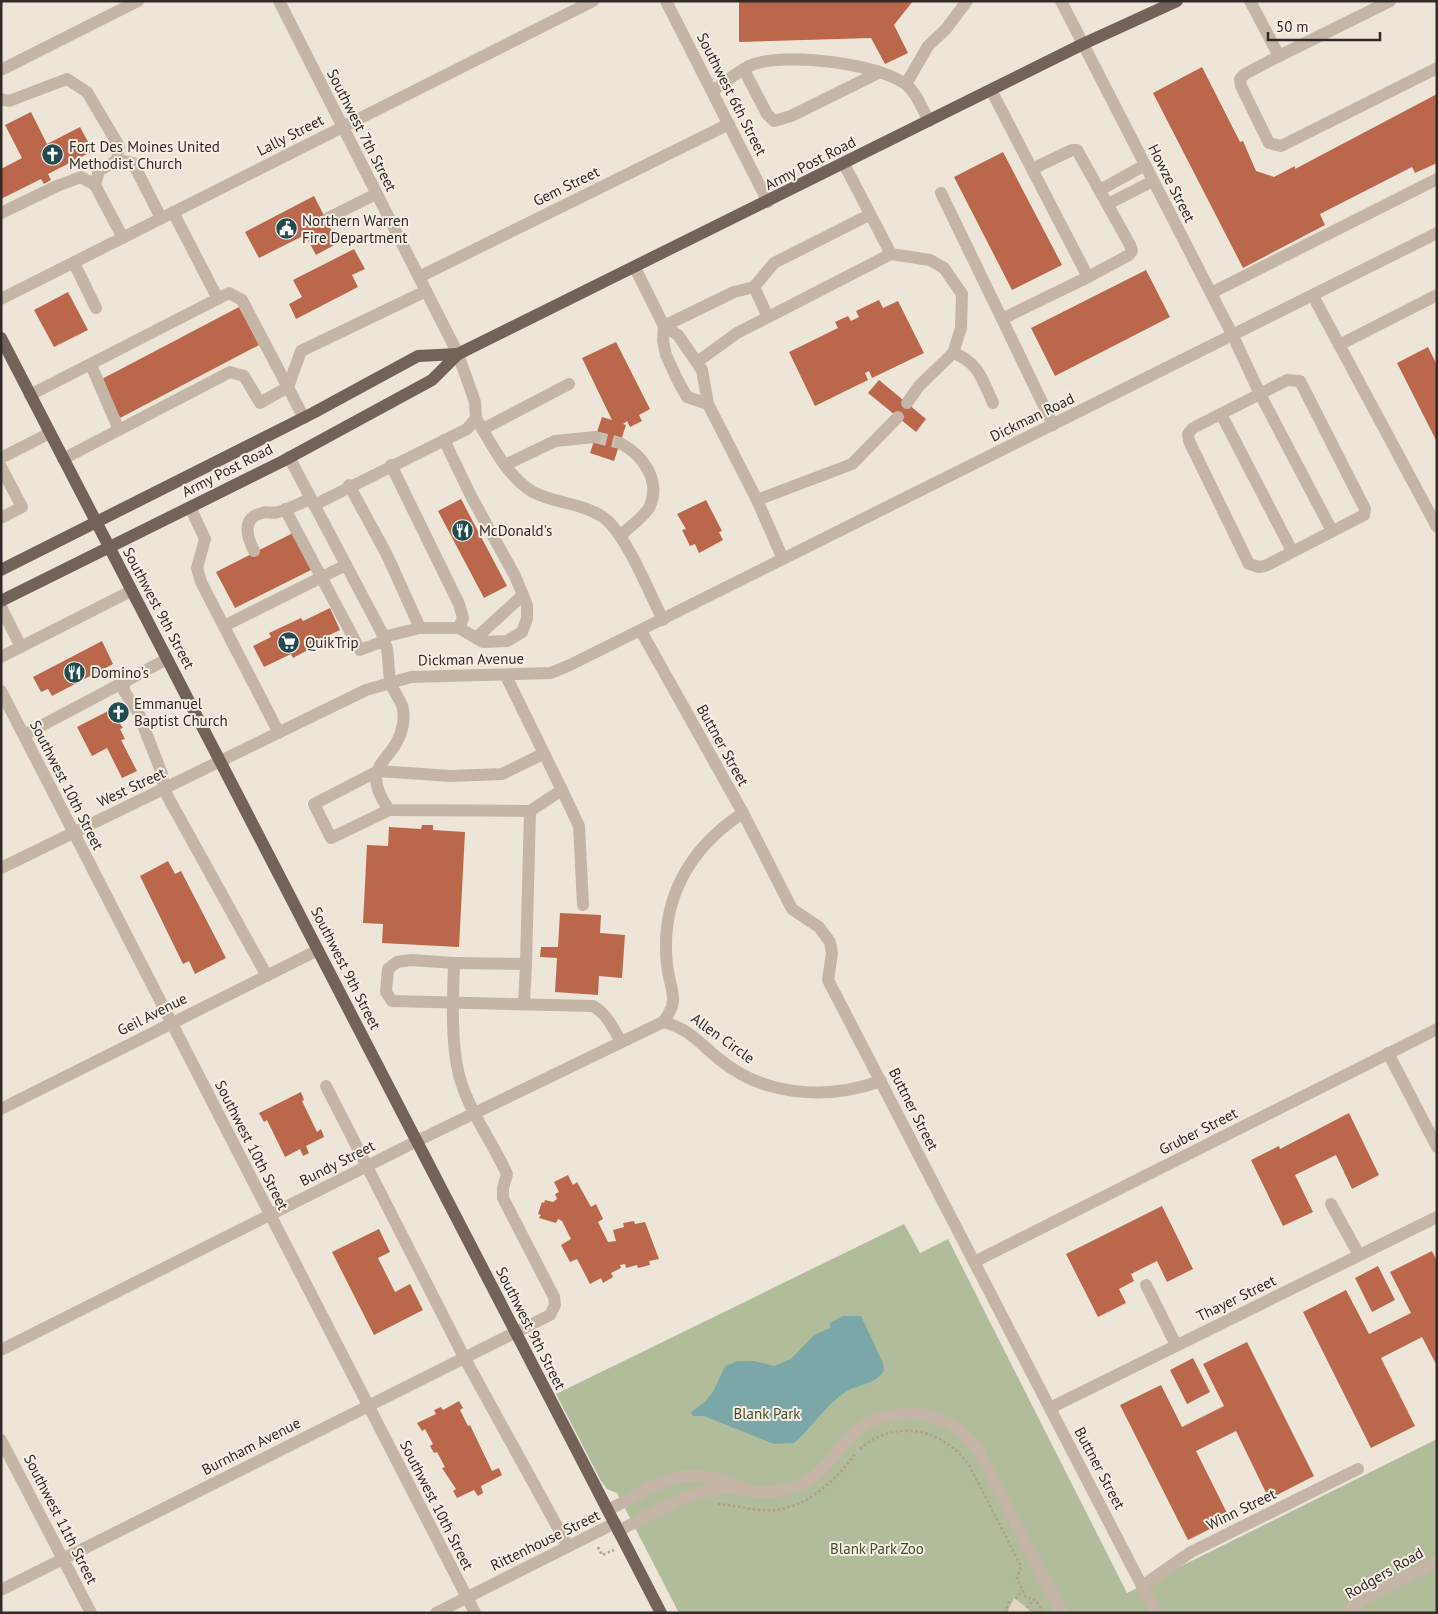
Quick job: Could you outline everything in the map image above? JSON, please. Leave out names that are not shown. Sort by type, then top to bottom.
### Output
[{"type":"main road","name":"Army Post Road","points":[[1,602],[289,457],[432,380],[458,354],[636,268],[1083,44],[1177,1]]},
{"type":"main road","name":"Southwest 9th Street","points":[[1,338],[661,1613]]},
{"type":"main road","name":"Army Post Road","points":[[1,570],[304,418],[418,356],[458,354]]},
{"type":"street","points":[[1,70],[138,1]]},
{"type":"street","name":"Southwest 7th Street","points":[[279,1],[458,354],[474,402],[476,418],[498,458],[533,492],[573,503],[606,520],[620,536],[664,620]]},
{"type":"street","name":"Lally Street","points":[[1,299],[593,1]]},
{"type":"street","name":"Southwest 6th Street","points":[[666,1],[768,202]]},
{"type":"street","points":[[906,84],[928,46],[946,29],[966,1]]},
{"type":"street","name":"Howze Street","points":[[1061,1],[1233,336],[1260,394],[1332,531]]},
{"type":"street","points":[[1250,1],[1279,56]]},
{"type":"street","points":[[1390,1],[1279,56],[1245,74],[1240,79],[1240,86],[1269,143],[1274,146],[1281,146],[1437,68]]},
{"type":"street","points":[[712,91],[753,65],[767,62],[799,60],[848,64],[906,84],[913,91],[929,121]]},
{"type":"street","points":[[744,70],[767,114],[774,120],[791,116],[878,73]]},
{"type":"street","points":[[1,99],[9,100],[67,79],[87,92],[119,146],[117,160]]},
{"type":"street","points":[[991,90],[1088,277]]},
{"type":"street","name":"Gem Street","points":[[418,277],[729,124]]},
{"type":"street","points":[[1002,319],[1088,277],[1128,256],[1132,251],[1077,150],[1072,150],[1032,169]]},
{"type":"street","points":[[94,185],[99,171],[117,160],[133,163],[161,218]]},
{"type":"street","points":[[844,164],[891,254]]},
{"type":"street","points":[[1100,190],[1145,165]]},
{"type":"street","points":[[1,213],[57,186],[81,177],[94,185],[122,238]]},
{"type":"street","points":[[1211,293],[1437,179]]},
{"type":"street","points":[[1108,204],[1153,181]]},
{"type":"street","points":[[941,193],[1053,425]]},
{"type":"street","points":[[328,218],[376,194]]},
{"type":"street","points":[[173,212],[218,299]]},
{"type":"street","points":[[664,326],[734,292],[754,287],[774,263],[869,215]]},
{"type":"street","name":"Dickman Road","points":[[641,631],[783,558],[1437,233]]},
{"type":"street","points":[[697,362],[737,333],[891,254],[930,260],[944,268],[953,279],[962,294],[963,314],[953,353],[919,386],[907,403]]},
{"type":"street","points":[[74,263],[96,308]]},
{"type":"street","points":[[636,268],[664,326],[663,341],[666,355],[678,381],[687,396],[708,404]]},
{"type":"street","points":[[754,287],[768,317]]},
{"type":"street","points":[[63,459],[230,372],[244,376],[260,403],[288,387],[300,351],[426,291]]},
{"type":"street","points":[[30,395],[229,293],[242,300],[304,418]]},
{"type":"street","points":[[1340,345],[1437,295]]},
{"type":"street","points":[[1313,296],[1437,527]]},
{"type":"street","points":[[664,326],[678,334],[702,370],[708,404],[757,500],[783,558]]},
{"type":"street","points":[[953,353],[967,358],[978,372],[993,403]]},
{"type":"street","points":[[91,365],[119,430]]},
{"type":"street","points":[[1287,380],[1300,381],[1365,508],[1364,515],[1265,566],[1259,567],[1249,564],[1188,442],[1188,434],[1193,428],[1260,394],[1287,380]]},
{"type":"street","points":[[483,430],[569,384]]},
{"type":"street","points":[[1221,414],[1292,552]]},
{"type":"street","points":[[757,500],[852,464],[898,417]]},
{"type":"street","points":[[254,551],[246,537],[246,526],[253,517],[263,512],[275,513],[312,502],[467,429],[476,418]]},
{"type":"street","points":[[1,458],[50,433]]},
{"type":"street","points":[[505,465],[544,445],[567,439],[595,437]]},
{"type":"street","points":[[285,509],[360,650],[384,639],[420,628],[458,628],[483,642],[507,641],[522,632],[527,619],[527,605],[444,440]]},
{"type":"street","points":[[620,443],[638,455],[649,472],[653,487],[648,510],[620,536]]},
{"type":"street","points":[[289,457],[384,639],[391,684],[403,702],[403,724],[397,742],[378,771],[374,781],[389,810]]},
{"type":"street","points":[[391,465],[459,604],[463,618],[458,628]]},
{"type":"street","points":[[1,467],[22,507],[1,518]]},
{"type":"street","points":[[350,485],[387,555],[420,628]]},
{"type":"street","points":[[190,507],[205,539],[197,568],[201,582],[279,733]]},
{"type":"street","points":[[224,626],[346,564]]},
{"type":"street","points":[[1,657],[131,591]]},
{"type":"street","points":[[476,638],[523,595]]},
{"type":"street","points":[[1,607],[21,647]]},
{"type":"street","name":"Dickman Avenue","points":[[221,762],[366,690],[411,677],[506,676],[551,673],[641,631]]},
{"type":"street","name":"Buttner Street","points":[[641,631],[743,813],[792,909],[820,927],[830,942],[832,953],[828,980],[1156,1613]]},
{"type":"street","points":[[24,735],[167,659]]},
{"type":"street","points":[[506,676],[579,826],[583,905]]},
{"type":"street","points":[[124,682],[124,690],[138,712],[162,774],[164,790],[267,976]]},
{"type":"street","name":"Southwest 10th Street","points":[[1,691],[475,1613]]},
{"type":"street","points":[[543,754],[502,774],[451,776],[378,771],[314,804],[331,838],[389,810],[530,811],[562,790]]},
{"type":"street","name":"West Street","points":[[1,868],[72,832],[221,762]]},
{"type":"street","points":[[524,1003],[530,811]]},
{"type":"street","name":"Allen Circle","points":[[743,813],[724,826],[701,848],[677,888],[666,934],[667,966],[674,1000],[672,1011],[663,1022],[689,1031],[733,1069],[764,1084],[780,1089],[813,1094],[830,1093],[864,1087],[881,1081]]},
{"type":"street","name":"Geil Avenue","points":[[1,1109],[318,950]]},
{"type":"street","points":[[526,964],[454,963],[411,960],[397,962],[388,969],[386,992],[392,1001],[592,1006],[602,1012],[608,1019],[621,1042]]},
{"type":"street","points":[[454,963],[453,1002],[457,1068],[474,1113]]},
{"type":"street","name":"Bundy Street","points":[[1,1350],[417,1141],[663,1022]]},
{"type":"street","name":"Gruber Street","points":[[974,1262],[1437,1029]]},
{"type":"street","points":[[1388,1053],[1437,1147]]},
{"type":"street","points":[[326,1086],[464,1356],[568,1546]]},
{"type":"street","name":"Burnham Avenue","points":[[1,1590],[464,1356],[550,1315],[555,1305],[554,1297],[503,1198],[503,1188],[507,1174],[474,1113]]},
{"type":"street","points":[[1331,1204],[1359,1255]]},
{"type":"street","name":"Thayer Street","points":[[1050,1408],[1437,1217]]},
{"type":"street","points":[[1146,1285],[1176,1345]]},
{"type":"street","name":"Rittenhouse Street","points":[[436,1613],[568,1546],[687,1497],[726,1488],[778,1492],[798,1486],[818,1474],[851,1435],[867,1424],[888,1416],[907,1414],[928,1415],[948,1422],[965,1435],[978,1449],[1062,1613]]},
{"type":"street","name":"Southwest 11th Street","points":[[1,1440],[91,1613]]},
{"type":"street","name":"Winn Street","points":[[1142,1586],[1191,1552],[1358,1469]]},
{"type":"street","points":[[608,1510],[679,1476],[697,1474],[718,1478],[747,1490]]},
{"type":"street","name":"Rodgers Road","points":[[1347,1613],[1367,1598],[1437,1561]]},
{"type":"path","points":[[712,1504],[760,1510],[784,1507],[806,1500],[822,1491],[869,1441],[897,1431],[913,1430],[927,1433],[951,1445],[969,1465],[1021,1566],[1017,1579],[1026,1597],[1034,1599],[1043,1613]]},
{"type":"path","points":[[596,1542],[602,1556],[610,1552]]},
{"type":"path","points":[[1016,1599],[1023,1590]]},
{"type":"path","points":[[1027,1608],[1034,1599]]},
{"type":"path","points":[[1005,1613],[1009,1601]]},
{"type":"green space","name":"Blank Park","points":[[904,1224],[920,1253],[948,1239],[1127,1593],[1437,1439],[1437,1613],[679,1613],[617,1493],[607,1489],[601,1481],[556,1394]]},
{"type":"shaded area","points":[[1014,1598],[1027,1608],[1032,1613],[1007,1613]]},
{"type":"water","points":[[843,1316],[861,1316],[883,1363],[884,1370],[873,1381],[847,1391],[839,1397],[794,1443],[774,1444],[704,1416],[693,1416],[691,1412],[705,1402],[713,1392],[725,1366],[738,1361],[754,1361],[774,1366],[791,1359],[814,1335],[830,1328],[830,1323]]},
{"type":"building","points":[[739,1],[913,1],[894,25],[908,53],[885,64],[871,38],[739,42]]},
{"type":"building","points":[[1202,67],[1240,142],[1243,141],[1256,171],[1274,177],[1295,166],[1295,169],[1437,94],[1437,163],[1415,173],[1412,167],[1320,214],[1325,225],[1243,268],[1153,93]]},
{"type":"building","name":"Fort Des Moines United Methodist Church","points":[[31,112],[47,144],[80,127],[93,151],[48,174],[51,180],[44,184],[41,179],[1,199],[1,169],[22,158],[5,125]]},
{"type":"building","points":[[1003,152],[1062,265],[1012,290],[954,177]]},
{"type":"building","points":[[314,196],[338,243],[316,255],[305,235],[259,258],[245,232]]},
{"type":"building","points":[[354,249],[365,269],[352,275],[358,287],[296,319],[289,304],[302,297],[293,280]]},
{"type":"building","points":[[1146,270],[1170,317],[1055,376],[1031,328]]},
{"type":"building","points":[[68,292],[88,330],[54,347],[34,310]]},
{"type":"building","points":[[879,300],[883,308],[898,301],[924,353],[872,378],[869,371],[865,373],[868,380],[815,406],[789,352],[838,328],[835,322],[848,316],[851,321],[859,317],[856,311]]},
{"type":"building","points":[[239,307],[259,345],[120,418],[100,380]]},
{"type":"building","points":[[616,342],[650,409],[639,415],[642,421],[630,427],[627,421],[623,424],[626,425],[614,461],[590,453],[602,417],[612,420],[582,358]]},
{"type":"building","points":[[1428,347],[1437,365],[1437,442],[1397,363]]},
{"type":"building","points":[[879,380],[926,419],[916,432],[868,393]]},
{"type":"building","points":[[461,499],[507,586],[484,598],[438,511]]},
{"type":"building","points":[[706,500],[722,531],[719,532],[723,540],[699,553],[695,544],[690,546],[682,530],[686,529],[677,514]]},
{"type":"building","points":[[293,533],[311,570],[235,608],[216,572]]},
{"type":"building","name":"QuikTrip","points":[[330,608],[340,630],[306,646],[308,650],[293,658],[291,654],[264,667],[253,646],[271,637],[269,633],[301,618],[303,621]]},
{"type":"building","points":[[102,641],[113,664],[52,696],[48,689],[41,692],[33,677]]},
{"type":"building","points":[[110,710],[123,728],[120,729],[125,739],[121,740],[137,771],[122,778],[107,748],[92,756],[77,727]]},
{"type":"building","points":[[422,825],[433,825],[433,830],[465,832],[459,947],[382,943],[383,924],[363,923],[367,845],[388,846],[389,827],[421,829]]},
{"type":"building","points":[[168,861],[175,874],[181,871],[226,958],[195,974],[189,961],[183,964],[140,876]]},
{"type":"building","points":[[560,913],[601,915],[600,933],[625,935],[622,978],[599,976],[598,995],[555,992],[557,958],[540,957],[541,947],[558,947]]},
{"type":"building","points":[[301,1092],[304,1100],[302,1101],[317,1132],[321,1129],[324,1137],[306,1146],[309,1153],[303,1156],[300,1149],[285,1157],[267,1120],[264,1122],[259,1113]]},
{"type":"building","points":[[1349,1113],[1379,1175],[1352,1189],[1336,1155],[1295,1175],[1313,1212],[1283,1226],[1251,1160],[1279,1146],[1280,1149]]},
{"type":"building","points":[[568,1175],[573,1185],[577,1182],[591,1207],[596,1204],[603,1219],[598,1222],[608,1242],[616,1241],[613,1230],[624,1227],[623,1223],[634,1221],[635,1224],[645,1222],[659,1259],[649,1261],[650,1265],[638,1268],[637,1265],[626,1268],[625,1264],[620,1265],[621,1268],[611,1273],[613,1277],[603,1283],[601,1278],[590,1284],[577,1259],[570,1262],[561,1245],[571,1239],[562,1221],[558,1219],[556,1223],[539,1218],[541,1215],[538,1214],[542,1202],[544,1203],[545,1200],[553,1202],[557,1199],[555,1194],[559,1192],[554,1182]]},
{"type":"building","points":[[1162,1206],[1193,1269],[1167,1282],[1157,1261],[1131,1274],[1134,1281],[1119,1289],[1126,1303],[1098,1317],[1066,1254]]},
{"type":"building","points":[[379,1229],[390,1252],[378,1258],[395,1292],[410,1284],[423,1310],[374,1335],[332,1252]]},
{"type":"building","points":[[1432,1251],[1437,1261],[1437,1366],[1422,1337],[1381,1358],[1415,1426],[1371,1448],[1303,1312],[1346,1290],[1369,1334],[1411,1313],[1390,1272]]},
{"type":"building","points":[[1378,1266],[1395,1300],[1372,1312],[1355,1278]]},
{"type":"building","points":[[1247,1342],[1314,1476],[1269,1499],[1236,1431],[1196,1451],[1230,1519],[1188,1540],[1120,1405],[1161,1385],[1182,1427],[1224,1406],[1203,1364]]},
{"type":"building","points":[[1193,1358],[1210,1392],[1187,1404],[1170,1370]]},
{"type":"building","points":[[459,1401],[463,1408],[460,1410],[468,1426],[470,1425],[492,1471],[499,1468],[502,1475],[481,1486],[483,1493],[478,1496],[474,1490],[457,1498],[453,1491],[456,1489],[442,1468],[445,1467],[437,1452],[434,1453],[430,1446],[433,1444],[425,1429],[422,1431],[417,1423],[436,1414],[434,1410],[441,1407],[443,1410]]},
{"type":"tunnel","points":[[595,437],[620,443]]},
{"type":"place","name":"Fort Des Moines United Methodist Church","points":[[53,155]]},
{"type":"place","name":"Northern Warren Fire Department","points":[[286,229]]},
{"type":"place","name":"McDonald's","points":[[463,530]]},
{"type":"place","name":"QuikTrip","points":[[289,642]]},
{"type":"place","name":"Domino's","points":[[75,672]]},
{"type":"place","name":"Emmanuel Baptist Church","points":[[118,712]]},
{"type":"park label","name":"Blank Park Zoo","points":[[877,1548]]}]
